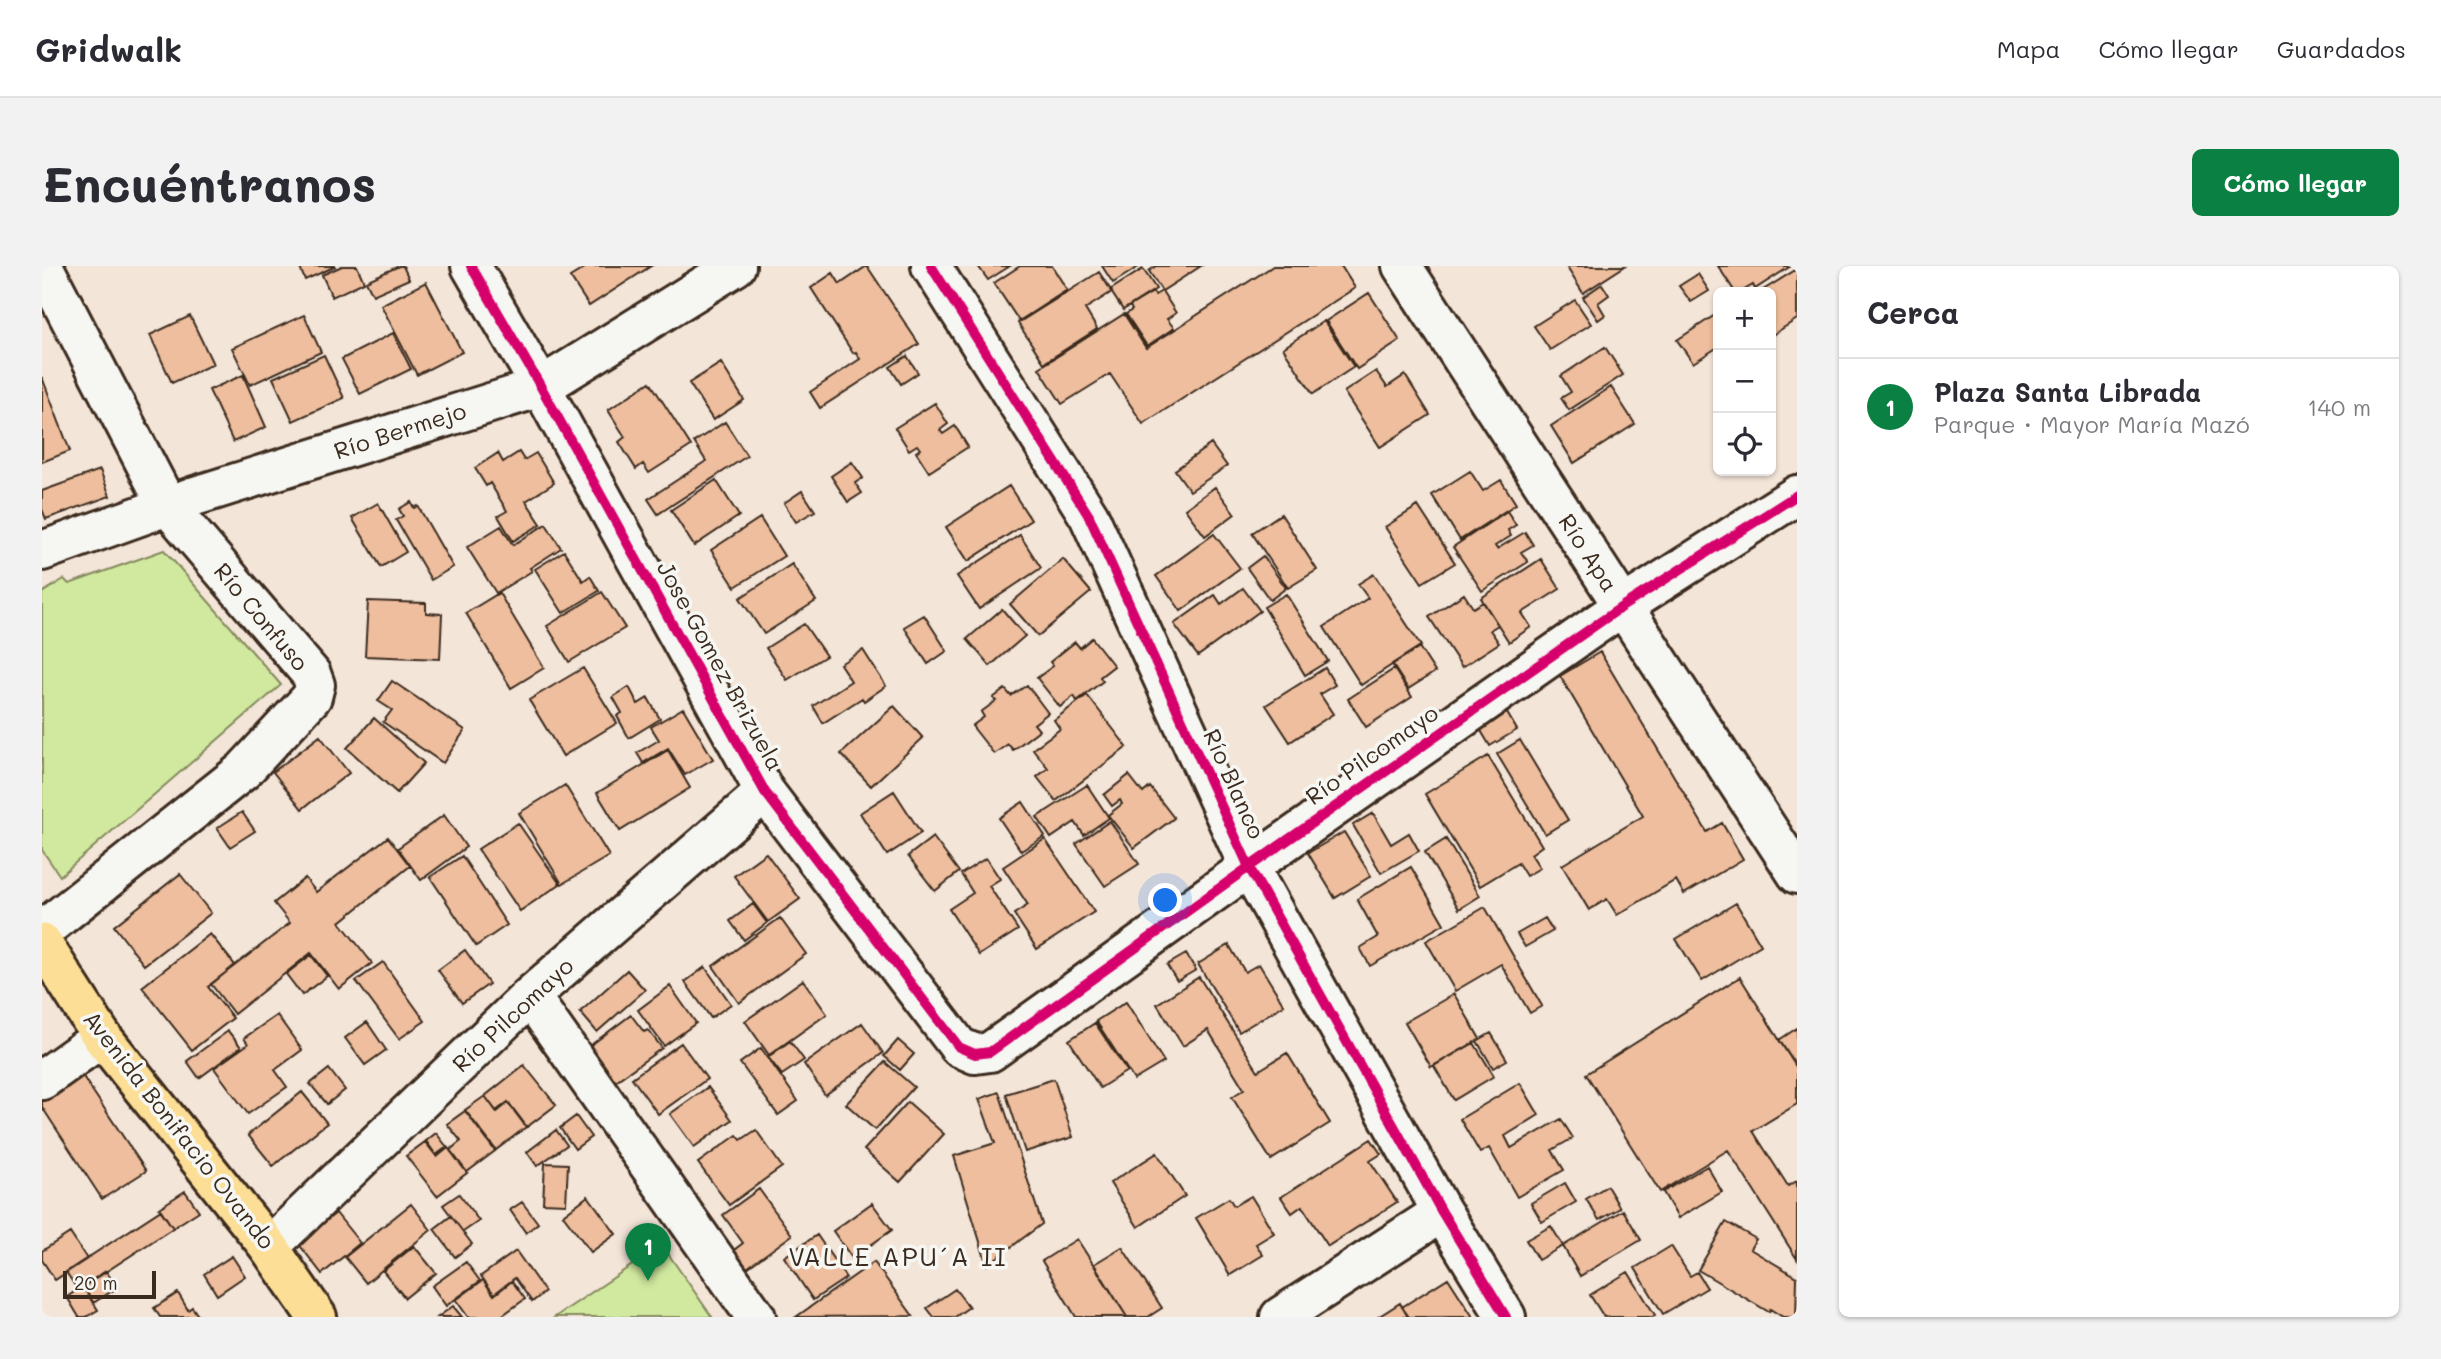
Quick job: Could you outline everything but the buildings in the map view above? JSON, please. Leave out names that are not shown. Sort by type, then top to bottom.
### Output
[{"type":"main road","name":"Avenida Bonifacio Ovando","points":[[42,943],[103,1037],[269,1247],[317,1317]]},
{"type":"street","name":"Río Confuso","points":[[42,931],[243,771],[312,697],[315,685],[311,674],[167,505],[43,266]]},
{"type":"street","name":"Jose Gomez Brizuela","points":[[471,266],[765,792],[958,1047],[975,1054]]},
{"type":"street","name":"Río Bermejo","points":[[46,540],[167,505],[541,387],[736,266]]},
{"type":"street","name":"Río Blanco","points":[[931,266],[1089,516],[1249,867],[1442,1213],[1506,1317]]},
{"type":"street","name":"Río Apa","points":[[1402,266],[1797,874]]},
{"type":"street","name":"Río Pilcomayo","points":[[975,1054],[990,1052],[1623,606],[1797,495]]},
{"type":"street","name":"Río Pilcomayo","points":[[269,1247],[530,996],[765,792]]},
{"type":"street","points":[[530,996],[756,1317]]},
{"type":"street","points":[[42,1080],[103,1037]]},
{"type":"street","points":[[1280,1317],[1442,1213]]},
{"type":"green space","points":[[164,550],[281,685],[60,876],[42,850],[42,593],[64,579],[69,584]]},
{"type":"green space","points":[[662,1245],[712,1317],[555,1317]]},
{"type":"cycle path","points":[[471,266],[765,792],[959,1047],[975,1054],[990,1052],[1623,606],[1797,495]]},
{"type":"cycle path","points":[[931,266],[1089,516],[1249,867],[1442,1212],[1506,1317]]},
{"type":"place","name":"Plaza Santa Librada","points":[[648,1281]]},
{"type":"district","name":"VALLE APU´A II","points":[[898,1257]]}]
